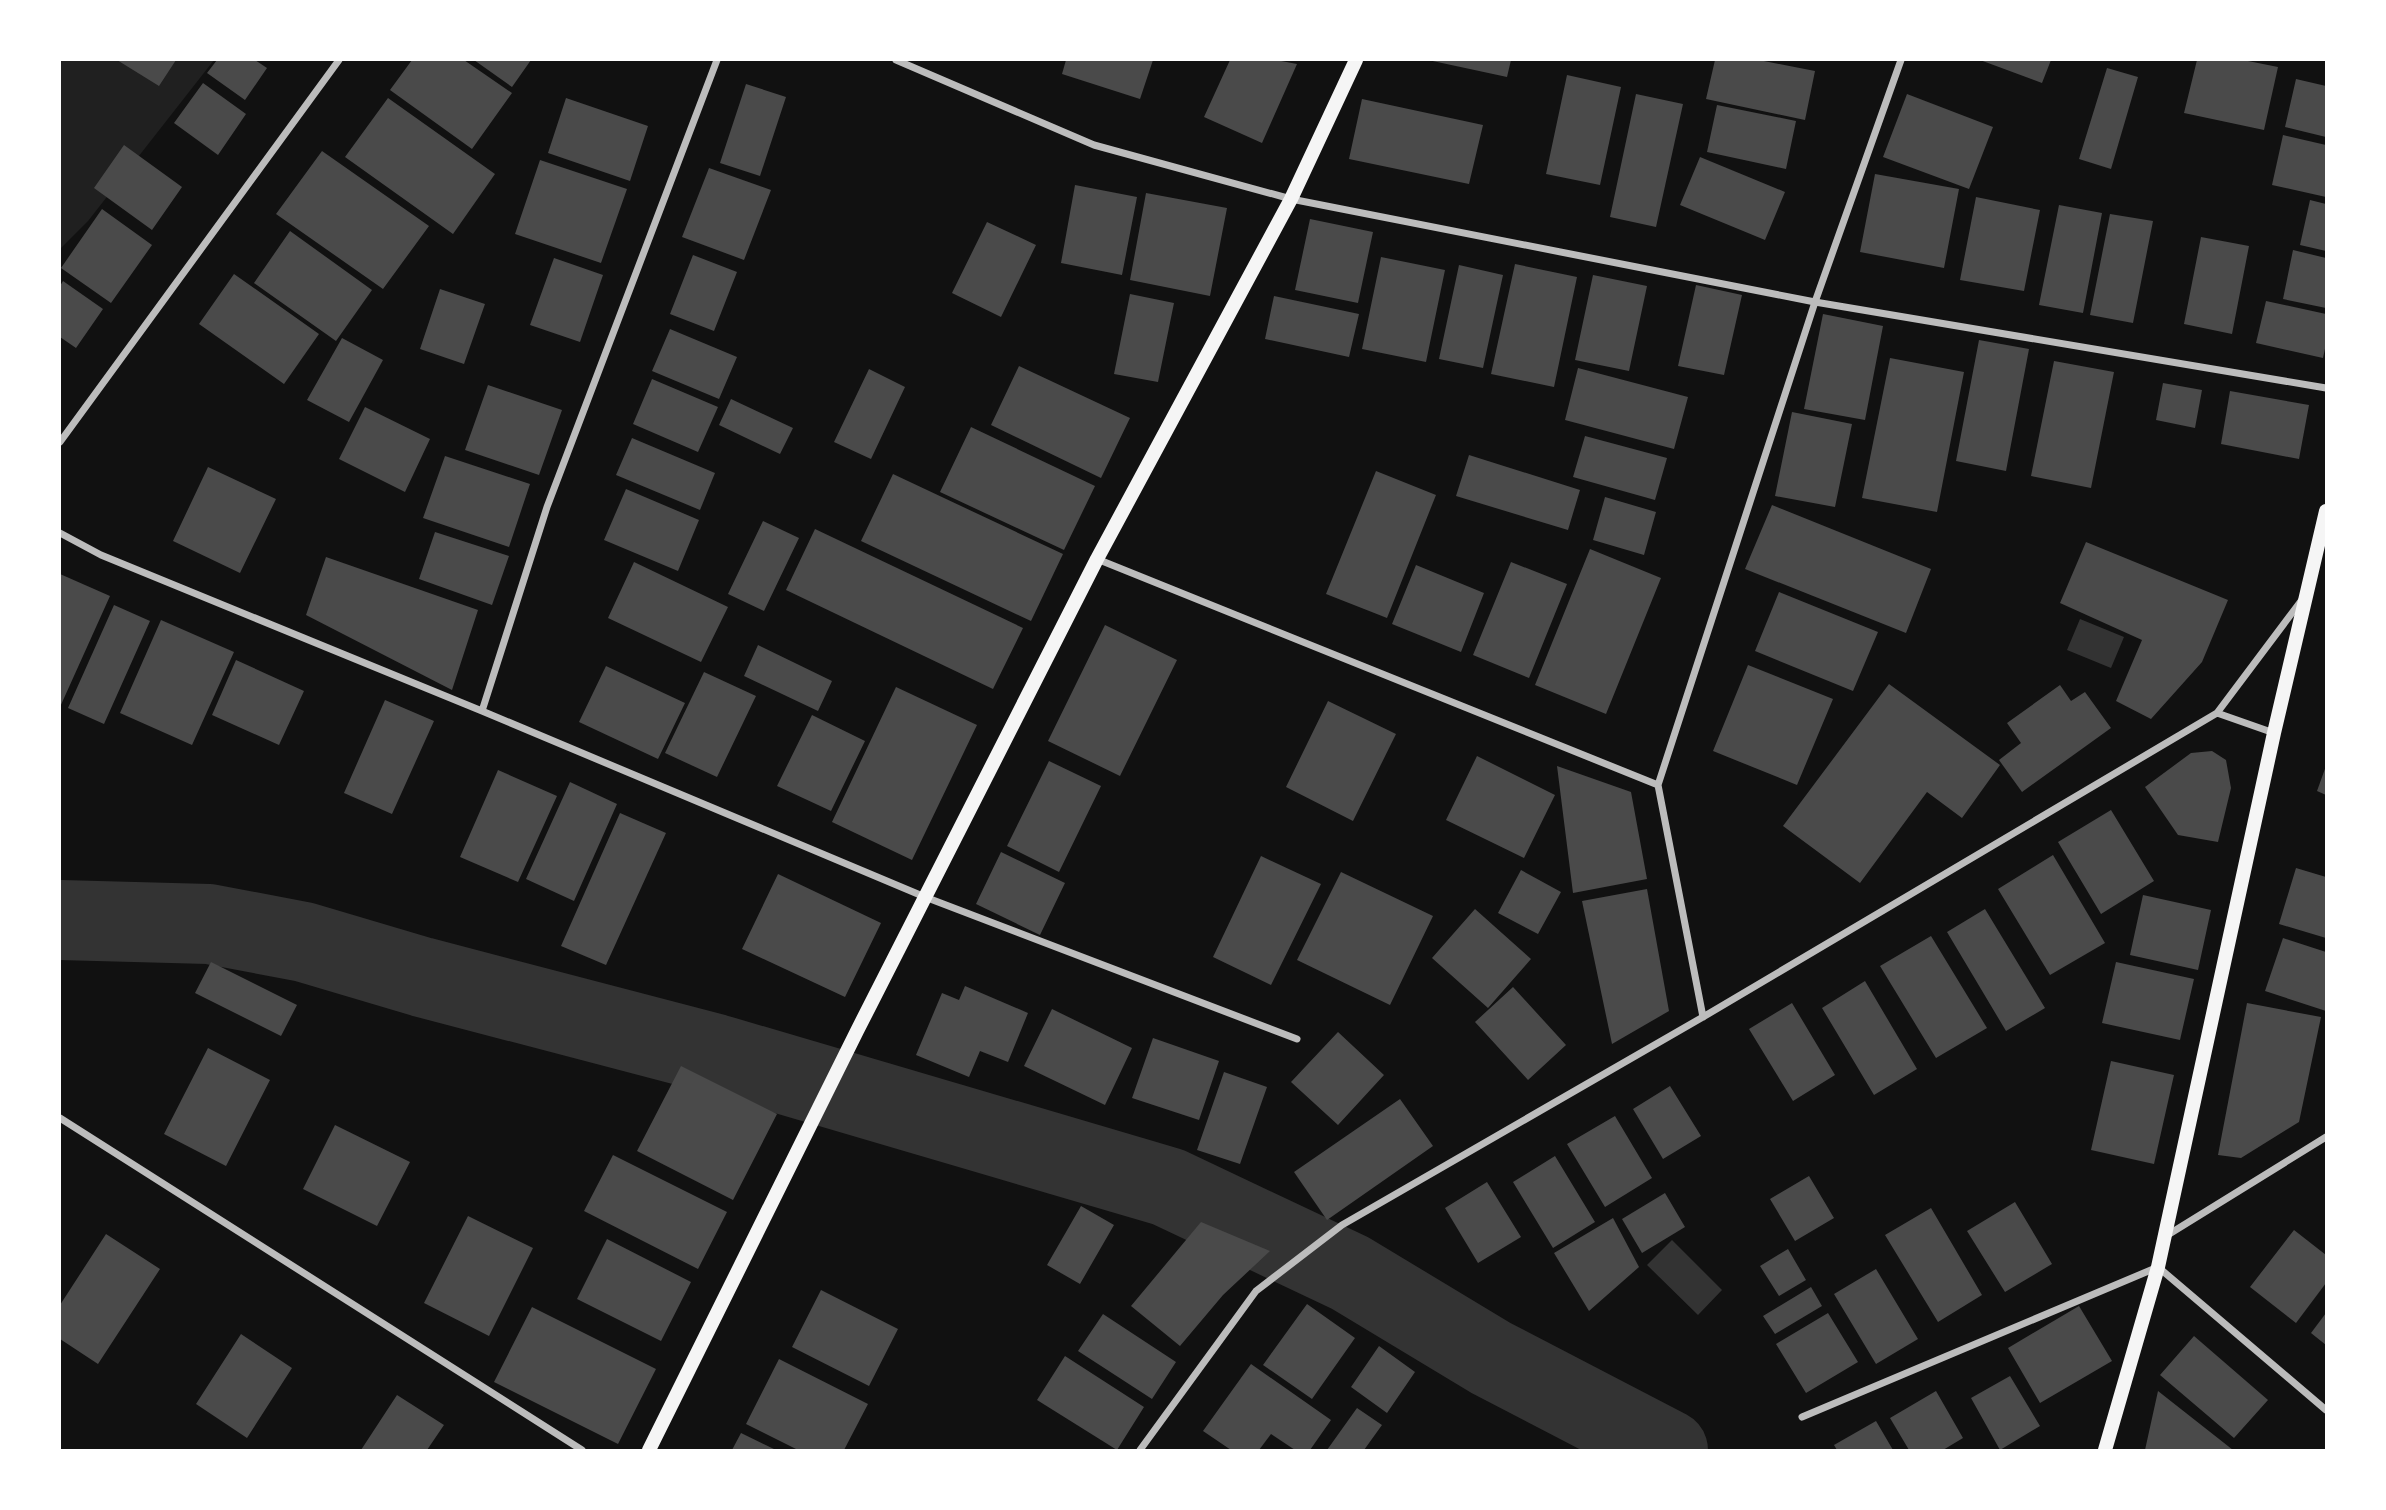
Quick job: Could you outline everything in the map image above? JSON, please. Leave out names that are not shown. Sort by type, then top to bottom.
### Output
[{"type":"main road","points":[[649,1451],[857,1031],[1097,559],[1291,199],[1356,60]]},
{"type":"main road","points":[[2105,1451],[2158,1266],[2274,733],[2326,511]]},
{"type":"street","points":[[60,442],[339,60]]},
{"type":"street","points":[[482,711],[547,507],[717,60]]},
{"type":"street","points":[[897,60],[1094,145],[1291,199],[1815,302],[2326,388]]},
{"type":"street","points":[[1703,1017],[1658,785],[1815,302],[1901,60]]},
{"type":"street","points":[[60,533],[101,555],[925,897],[1297,1039]]},
{"type":"street","points":[[1097,559],[1658,785]]},
{"type":"street","points":[[1140,1451],[1256,1291],[1342,1225],[1703,1017],[2217,713],[2307,593]]},
{"type":"street","points":[[2217,713],[2274,733]]},
{"type":"street","points":[[60,1118],[582,1451]]},
{"type":"street","points":[[2164,1237],[2326,1138]]},
{"type":"street","points":[[1802,1418],[2158,1266],[2326,1410]]},
{"type":"shaded area","points":[[60,60],[214,60],[88,221],[60,249]]},
{"type":"shaded area","points":[[2080,619],[2124,637],[2111,668],[2067,650]]},
{"type":"shaded area","points":[[1672,1240],[1722,1290],[1698,1315],[1647,1265]]},
{"type":"building","points":[[117,60],[176,60],[159,86]]},
{"type":"building","points":[[217,60],[255,60],[267,68],[245,100],[207,73]]},
{"type":"building","points":[[412,60],[464,60],[512,93],[472,149],[390,90]]},
{"type":"building","points":[[474,60],[531,60],[512,87]]},
{"type":"building","points":[[1066,60],[1153,60],[1140,99],[1062,74]]},
{"type":"building","points":[[1230,60],[1276,60],[1297,64],[1262,143],[1204,117]]},
{"type":"building","points":[[1428,60],[1511,60],[1507,77]]},
{"type":"building","points":[[1715,60],[1759,60],[1815,71],[1805,120],[1706,99]]},
{"type":"building","points":[[1980,60],[2051,60],[2042,83]]},
{"type":"building","points":[[2197,60],[2243,60],[2278,67],[2264,130],[2184,113]]},
{"type":"building","points":[[2107,68],[2138,77],[2111,169],[2079,159]]},
{"type":"building","points":[[1567,75],[1621,87],[1600,185],[1546,174]]},
{"type":"building","points":[[2296,79],[2326,86],[2326,137],[2285,127]]},
{"type":"building","points":[[203,83],[246,114],[218,155],[174,123]]},
{"type":"building","points":[[746,84],[786,97],[760,176],[720,163]]},
{"type":"building","points":[[1636,94],[1683,104],[1656,227],[1610,217]]},
{"type":"building","points":[[1907,94],[1993,127],[1969,189],[1883,157]]},
{"type":"building","points":[[388,98],[495,174],[453,234],[345,157]]},
{"type":"building","points":[[566,98],[648,126],[630,181],[548,153]]},
{"type":"building","points":[[1362,99],[1483,125],[1469,184],[1349,159]]},
{"type":"building","points":[[1717,105],[1796,121],[1786,169],[1707,152]]},
{"type":"building","points":[[2283,135],[2326,145],[2326,197],[2272,185]]},
{"type":"building","points":[[124,145],[182,187],[152,230],[94,188]]},
{"type":"building","points":[[322,151],[429,226],[383,289],[276,214]]},
{"type":"building","points":[[1700,157],[1785,192],[1765,240],[1680,205]]},
{"type":"building","points":[[540,160],[627,189],[601,263],[515,234]]},
{"type":"building","points":[[709,168],[771,190],[744,260],[682,237]]},
{"type":"building","points":[[1875,174],[1959,189],[1944,268],[1860,252]]},
{"type":"building","points":[[1075,185],[1137,197],[1122,275],[1061,263]]},
{"type":"building","points":[[1146,193],[1227,208],[1210,296],[1130,280]]},
{"type":"building","points":[[1976,197],[2040,210],[2024,291],[1960,280]]},
{"type":"building","points":[[2310,200],[2326,204],[2326,251],[2300,245]]},
{"type":"building","points":[[2059,205],[2102,213],[2083,313],[2039,305]]},
{"type":"building","points":[[102,209],[152,245],[111,303],[61,268]]},
{"type":"building","points":[[2110,214],[2153,221],[2133,323],[2090,315]]},
{"type":"building","points":[[1310,219],[1373,232],[1358,303],[1295,290]]},
{"type":"building","points":[[987,222],[1036,245],[1001,317],[952,293]]},
{"type":"building","points":[[290,231],[372,290],[336,341],[254,283]]},
{"type":"building","points":[[2201,237],[2249,246],[2232,334],[2184,324]]},
{"type":"building","points":[[2293,250],[2326,258],[2326,308],[2283,299]]},
{"type":"building","points":[[693,255],[737,272],[714,331],[670,314]]},
{"type":"building","points":[[1381,257],[1445,270],[1426,362],[1362,349]]},
{"type":"building","points":[[554,258],[603,275],[580,342],[530,325]]},
{"type":"building","points":[[1515,264],[1577,277],[1554,387],[1491,374]]},
{"type":"building","points":[[1459,265],[1503,275],[1483,368],[1439,359]]},
{"type":"building","points":[[234,274],[319,334],[284,384],[199,324]]},
{"type":"building","points":[[1593,275],[1647,286],[1629,371],[1575,360]]},
{"type":"building","points":[[63,281],[103,309],[76,348],[60,337],[60,286]]},
{"type":"building","points":[[1696,285],[1742,295],[1724,375],[1678,366]]},
{"type":"building","points":[[440,289],[485,304],[464,364],[420,349]]},
{"type":"building","points":[[1130,294],[1174,303],[1158,382],[1114,374]]},
{"type":"building","points":[[1274,296],[1359,314],[1349,357],[1265,339]]},
{"type":"building","points":[[2266,301],[2326,314],[2323,358],[2256,343]]},
{"type":"building","points":[[1823,314],[1883,326],[1865,420],[1804,409]]},
{"type":"building","points":[[670,329],[737,357],[719,399],[652,371]]},
{"type":"building","points":[[342,338],[383,360],[349,422],[307,400]]},
{"type":"building","points":[[1979,340],[2029,349],[2006,471],[1956,461]]},
{"type":"building","points":[[1890,358],[1964,372],[1937,512],[1862,498]]},
{"type":"building","points":[[2054,361],[2114,372],[2091,488],[2031,476]]},
{"type":"building","points":[[1019,366],[1130,418],[1101,478],[991,425]]},
{"type":"building","points":[[1578,368],[1688,397],[1674,449],[1565,420]]},
{"type":"building","points":[[869,369],[905,387],[871,459],[834,442]]},
{"type":"building","points":[[652,379],[718,407],[698,452],[633,424]]},
{"type":"building","points":[[2163,383],[2202,390],[2195,428],[2156,420]]},
{"type":"building","points":[[488,385],[562,410],[539,475],[465,450]]},
{"type":"building","points":[[2230,391],[2309,405],[2299,459],[2221,444]]},
{"type":"building","points":[[731,399],[793,428],[780,454],[719,425]]},
{"type":"building","points":[[365,407],[430,439],[405,492],[339,459]]},
{"type":"building","points":[[1792,412],[1852,424],[1835,507],[1775,496]]},
{"type":"building","points":[[971,427],[1095,486],[1064,550],[940,492]]},
{"type":"building","points":[[1585,436],[1667,458],[1655,500],[1573,477]]},
{"type":"building","points":[[632,438],[715,473],[700,510],[616,475]]},
{"type":"building","points":[[1469,455],[1580,490],[1568,530],[1456,496]]},
{"type":"building","points":[[445,456],[530,484],[509,547],[423,518]]},
{"type":"building","points":[[208,467],[276,499],[240,573],[173,541]]},
{"type":"building","points":[[1376,471],[1436,495],[1387,618],[1326,594]]},
{"type":"building","points":[[893,474],[1063,554],[1031,621],[861,541]]},
{"type":"building","points":[[626,489],[699,520],[678,571],[604,540]]},
{"type":"building","points":[[1605,497],[1656,512],[1644,555],[1593,540]]},
{"type":"building","points":[[1772,505],[1931,569],[1906,633],[1745,569]]},
{"type":"building","points":[[763,521],[799,538],[764,611],[728,594]]},
{"type":"building","points":[[815,529],[1023,628],[993,689],[786,590]]},
{"type":"building","points":[[435,532],[509,556],[492,605],[419,579]]},
{"type":"building","points":[[2086,542],[2228,600],[2202,662],[2151,719],[2116,701],[2142,640],[2060,603]]},
{"type":"building","points":[[1590,549],[1661,578],[1606,714],[1535,685]]},
{"type":"building","points":[[326,557],[478,610],[452,690],[306,615]]},
{"type":"building","points":[[634,562],[728,607],[701,662],[608,618]]},
{"type":"building","points":[[1511,562],[1567,584],[1529,678],[1473,655]]},
{"type":"building","points":[[1416,565],[1484,593],[1461,652],[1392,624]]},
{"type":"building","points":[[60,574],[110,596],[60,707]]},
{"type":"building","points":[[1779,592],[1878,632],[1853,691],[1755,651]]},
{"type":"building","points":[[114,605],[150,621],[104,724],[68,708]]},
{"type":"building","points":[[161,620],[234,652],[192,745],[120,713]]},
{"type":"building","points":[[1105,625],[1177,660],[1120,776],[1048,741]]},
{"type":"building","points":[[758,645],[832,681],[818,711],[744,676]]},
{"type":"building","points":[[236,660],[304,691],[279,745],[212,715]]},
{"type":"building","points":[[1748,665],[1833,699],[1797,785],[1713,751]]},
{"type":"building","points":[[606,666],[685,703],[658,759],[579,722]]},
{"type":"building","points":[[704,672],[756,696],[717,777],[665,753]]},
{"type":"building","points":[[1889,684],[2000,765],[1962,818],[1927,792],[1860,883],[1783,826]]},
{"type":"building","points":[[2060,685],[2071,701],[2085,692],[2111,728],[2022,792],[1999,760],[2021,743],[2007,723]]},
{"type":"building","points":[[896,687],[977,725],[912,860],[832,822]]},
{"type":"building","points":[[385,700],[434,721],[392,814],[344,793]]},
{"type":"building","points":[[1328,701],[1396,734],[1353,821],[1286,787]]},
{"type":"building","points":[[812,715],[865,741],[831,811],[777,786]]},
{"type":"building","points":[[2212,751],[2226,760],[2231,788],[2218,842],[2178,835],[2145,787],[2191,753]]},
{"type":"building","points":[[1477,756],[1555,795],[1524,858],[1446,820]]},
{"type":"building","points":[[1049,761],[1101,786],[1059,872],[1007,846]]},
{"type":"building","points":[[1557,766],[1631,792],[1647,879],[1573,893]]},
{"type":"building","points":[[2326,766],[2326,795],[2317,791]]},
{"type":"building","points":[[498,770],[557,796],[518,882],[460,857]]},
{"type":"building","points":[[570,782],[617,804],[574,901],[526,879]]},
{"type":"building","points":[[2111,810],[2154,881],[2101,914],[2058,842]]},
{"type":"building","points":[[620,813],[666,833],[606,965],[561,946]]},
{"type":"building","points":[[1001,852],[1065,883],[1040,935],[976,904]]},
{"type":"building","points":[[2053,855],[2105,943],[2050,975],[1998,889]]},
{"type":"building","points":[[1261,856],[1321,884],[1271,985],[1213,957]]},
{"type":"building","points":[[2296,868],[2326,877],[2326,938],[2279,924]]},
{"type":"building","points":[[1521,870],[1561,892],[1538,934],[1498,913]]},
{"type":"building","points":[[1341,872],[1433,916],[1390,1005],[1297,960]]},
{"type":"building","points":[[778,874],[881,923],[845,997],[742,949]]},
{"type":"building","points":[[1647,889],[1669,1011],[1612,1044],[1582,901]]},
{"type":"building","points":[[2143,895],[2211,910],[2198,970],[2130,955]]},
{"type":"building","points":[[1475,909],[1531,959],[1488,1008],[1432,958]]},
{"type":"building","points":[[1985,909],[2045,1008],[2006,1031],[1947,932]]},
{"type":"building","points":[[1931,936],[1987,1028],[1936,1058],[1880,966]]},
{"type":"building","points":[[2283,938],[2326,952],[2326,1011],[2265,991]]},
{"type":"building","points":[[211,962],[297,1005],[281,1036],[195,993]]},
{"type":"building","points":[[2116,962],[2194,979],[2180,1040],[2102,1023]]},
{"type":"building","points":[[1865,981],[1917,1069],[1874,1095],[1822,1008]]},
{"type":"building","points":[[965,986],[1028,1013],[1008,1062],[980,1051],[969,1077],[916,1055],[942,993],[959,1000]]},
{"type":"building","points":[[1513,987],[1566,1045],[1528,1080],[1475,1022]]},
{"type":"building","points":[[1792,1003],[1835,1075],[1793,1101],[1749,1029]]},
{"type":"building","points":[[2247,1003],[2321,1017],[2299,1122],[2241,1158],[2218,1155]]},
{"type":"building","points":[[1052,1009],[1132,1048],[1105,1105],[1024,1066]]},
{"type":"building","points":[[1338,1032],[1384,1075],[1338,1125],[1291,1082]]},
{"type":"building","points":[[1153,1038],[1219,1061],[1199,1120],[1132,1098]]},
{"type":"building","points":[[208,1048],[270,1080],[226,1166],[164,1134]]},
{"type":"building","points":[[2111,1061],[2174,1075],[2154,1164],[2091,1150]]},
{"type":"building","points":[[681,1066],[777,1114],[733,1200],[637,1151]]},
{"type":"building","points":[[1224,1072],[1267,1087],[1240,1164],[1197,1150]]},
{"type":"building","points":[[1670,1086],[1701,1136],[1663,1159],[1633,1109]]},
{"type":"building","points":[[1400,1099],[1433,1146],[1327,1220],[1294,1172]]},
{"type":"building","points":[[1615,1116],[1652,1178],[1605,1207],[1567,1144]]},
{"type":"building","points":[[335,1125],[410,1162],[377,1226],[303,1189]]},
{"type":"building","points":[[613,1155],[727,1212],[698,1269],[584,1211]]},
{"type":"building","points":[[1555,1156],[1595,1222],[1553,1248],[1513,1182]]},
{"type":"building","points":[[1809,1176],[1834,1218],[1795,1241],[1770,1199]]},
{"type":"building","points":[[1487,1182],[1521,1237],[1478,1263],[1445,1208]]},
{"type":"building","points":[[1665,1193],[1685,1227],[1642,1253],[1622,1219]]},
{"type":"building","points":[[2015,1202],[2052,1264],[2005,1292],[1967,1231]]},
{"type":"building","points":[[1081,1206],[1114,1225],[1080,1284],[1047,1265]]},
{"type":"building","points":[[1931,1208],[1982,1295],[1938,1322],[1885,1235]]},
{"type":"building","points":[[468,1216],[533,1248],[489,1336],[424,1303]]},
{"type":"building","points":[[1613,1218],[1639,1267],[1589,1311],[1554,1253]]},
{"type":"building","points":[[1201,1222],[1270,1251],[1223,1295],[1180,1346],[1131,1306]]},
{"type":"building","points":[[2294,1230],[2326,1255],[2326,1283],[2296,1323],[2250,1287]]},
{"type":"building","points":[[106,1234],[160,1269],[98,1364],[60,1339],[60,1305]]},
{"type":"building","points":[[607,1239],[691,1282],[661,1341],[577,1299]]},
{"type":"building","points":[[1788,1249],[1806,1280],[1779,1296],[1760,1266]]},
{"type":"building","points":[[1876,1269],[1918,1339],[1876,1364],[1834,1294]]},
{"type":"building","points":[[1811,1287],[1822,1306],[1775,1334],[1763,1316]]},
{"type":"building","points":[[821,1290],[898,1329],[869,1386],[792,1347]]},
{"type":"building","points":[[1307,1304],[1355,1338],[1312,1399],[1263,1365]]},
{"type":"building","points":[[2079,1306],[2112,1361],[2040,1403],[2008,1348]]},
{"type":"building","points":[[532,1307],[656,1369],[618,1444],[494,1382]]},
{"type":"building","points":[[1828,1313],[1858,1362],[1806,1393],[1776,1344]]},
{"type":"building","points":[[2326,1313],[2326,1345],[2311,1333]]},
{"type":"building","points":[[1103,1314],[1176,1362],[1152,1399],[1078,1351]]},
{"type":"building","points":[[241,1334],[292,1368],[247,1438],[196,1404]]},
{"type":"building","points":[[2194,1336],[2268,1400],[2234,1438],[2160,1375]]},
{"type":"building","points":[[1379,1346],[1415,1372],[1387,1413],[1351,1387]]},
{"type":"building","points":[[1065,1356],[1144,1407],[1117,1450],[1037,1400]]},
{"type":"building","points":[[779,1359],[868,1404],[844,1450],[798,1450],[746,1424]]},
{"type":"building","points":[[1251,1364],[1331,1420],[1310,1450],[1295,1450],[1271,1434],[1259,1450],[1231,1450],[1203,1431]]},
{"type":"building","points":[[2010,1376],[2040,1426],[2000,1450],[1971,1398]]},
{"type":"building","points":[[1936,1391],[1963,1438],[1943,1450],[1909,1450],[1890,1418]]},
{"type":"building","points":[[2158,1391],[2233,1450],[2145,1450]]},
{"type":"building","points":[[397,1395],[444,1425],[427,1450],[361,1450]]},
{"type":"building","points":[[1357,1408],[1382,1425],[1364,1450],[1327,1450]]},
{"type":"building","points":[[1876,1421],[1893,1450],[1837,1450],[1834,1445]]},
{"type":"building","points":[[741,1433],[776,1450],[732,1450]]},
{"type":"waterway","points":[[60,920],[209,924],[304,942],[422,977],[716,1054],[1168,1187],[1350,1273],[1491,1358],[1668,1450]]}]
